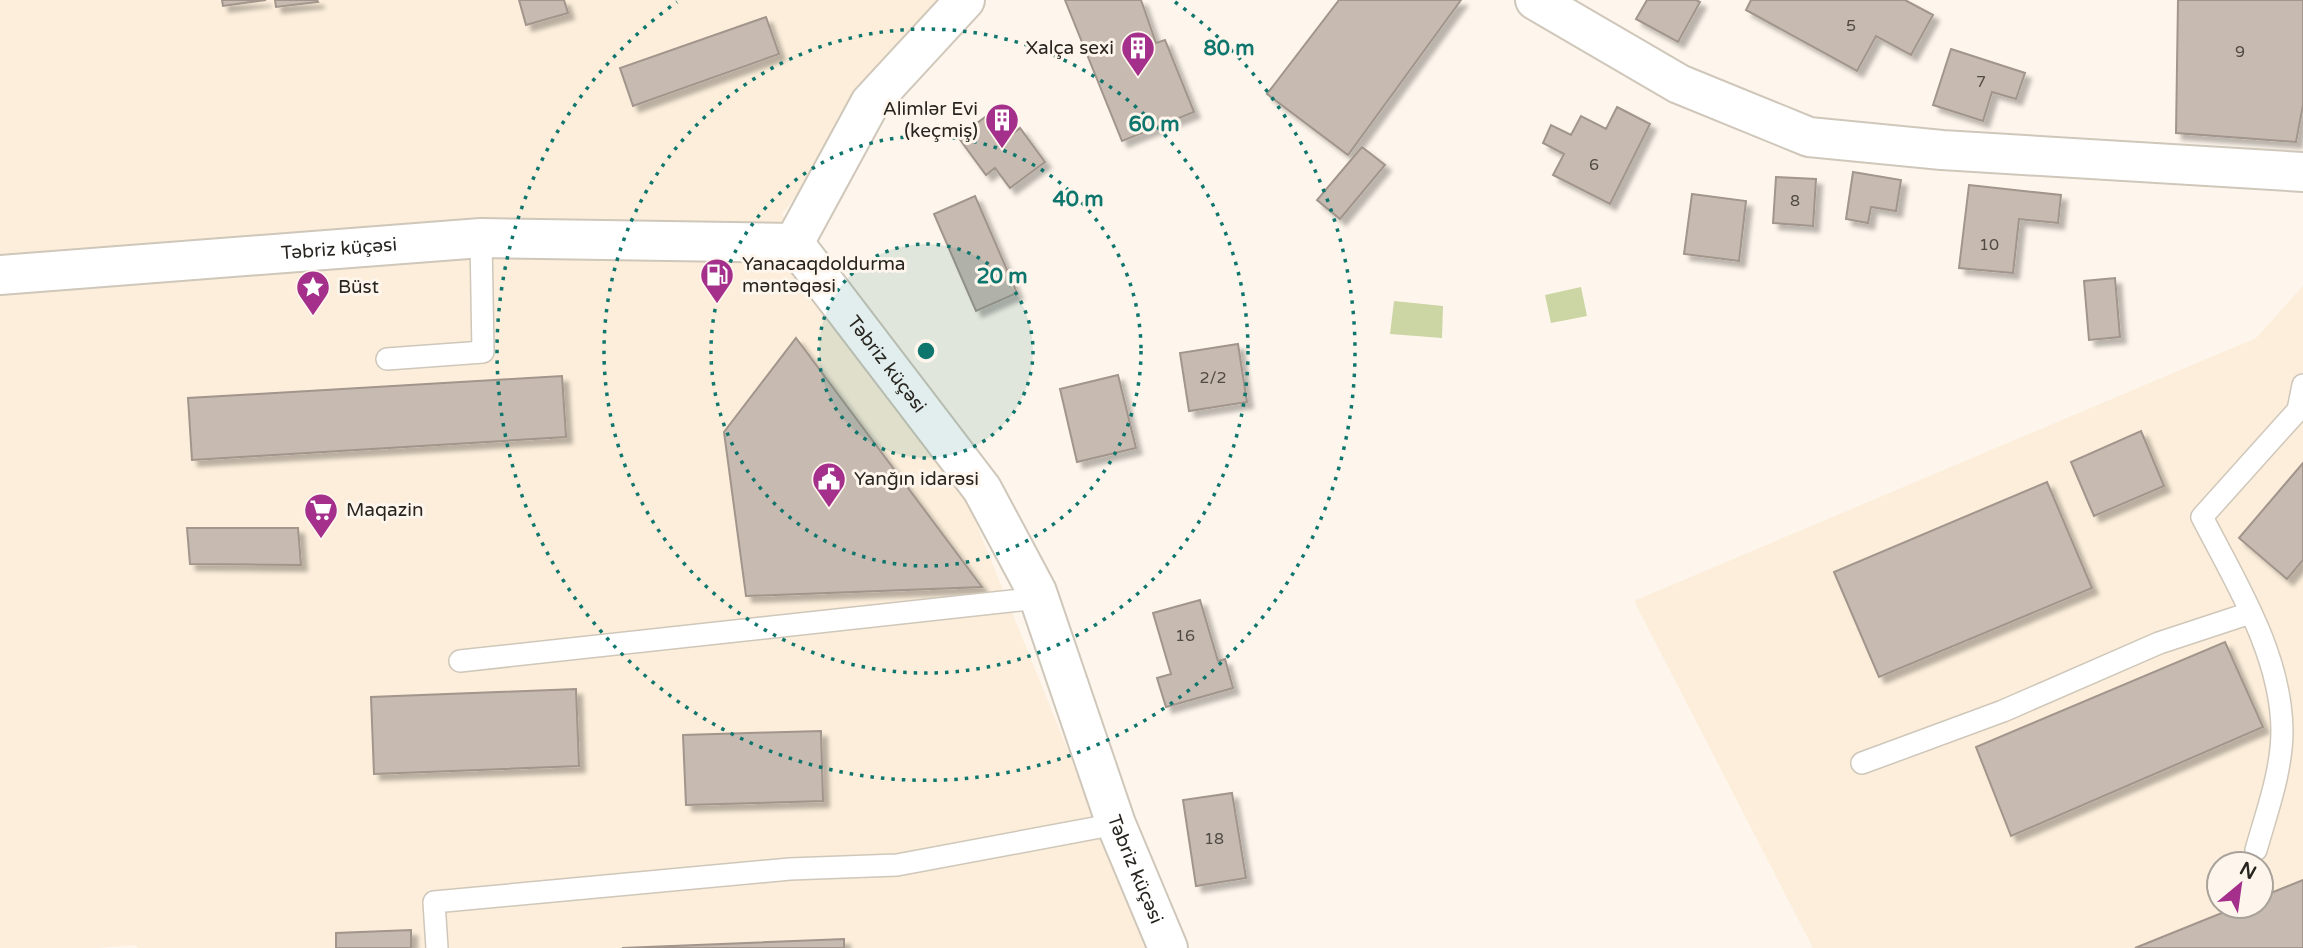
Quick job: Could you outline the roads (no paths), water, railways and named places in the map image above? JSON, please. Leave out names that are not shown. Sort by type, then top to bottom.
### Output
[{"type":"main road","points":[[794,243],[870,103],[965,0]]},
{"type":"main road","points":[[1535,0],[1679,85],[1809,137],[1942,150],[2303,172]]},
{"type":"main road","name":"Təbriz küçəsi","points":[[0,275],[481,238],[794,243],[982,489],[1039,598],[1116,824],[1168,948]]},
{"type":"lane","points":[[387,359],[483,352],[481,238]]},
{"type":"lane","points":[[2256,850],[2275,786],[2282,731],[2277,678],[2250,613],[2202,517],[2298,410],[2303,386]]},
{"type":"lane","points":[[460,661],[1039,598]]},
{"type":"lane","points":[[1862,763],[2003,711],[2159,643],[2250,613]]},
{"type":"lane","points":[[437,948],[435,902],[790,869],[897,865],[1116,824]]},
{"type":"place","name":"Xalça sexi","points":[[1138,78]]},
{"type":"place","name":"Alimlər Evi (keçmiş)","points":[[1002,150]]},
{"type":"place","name":"Yanacaqdoldurma məntəqəsi","points":[[717,305]]},
{"type":"place","name":"Büst","points":[[313,317]]},
{"type":"place","name":"Yanğın idarəsi","points":[[829,509]]},
{"type":"place","name":"Maqazin","points":[[321,540]]}]
